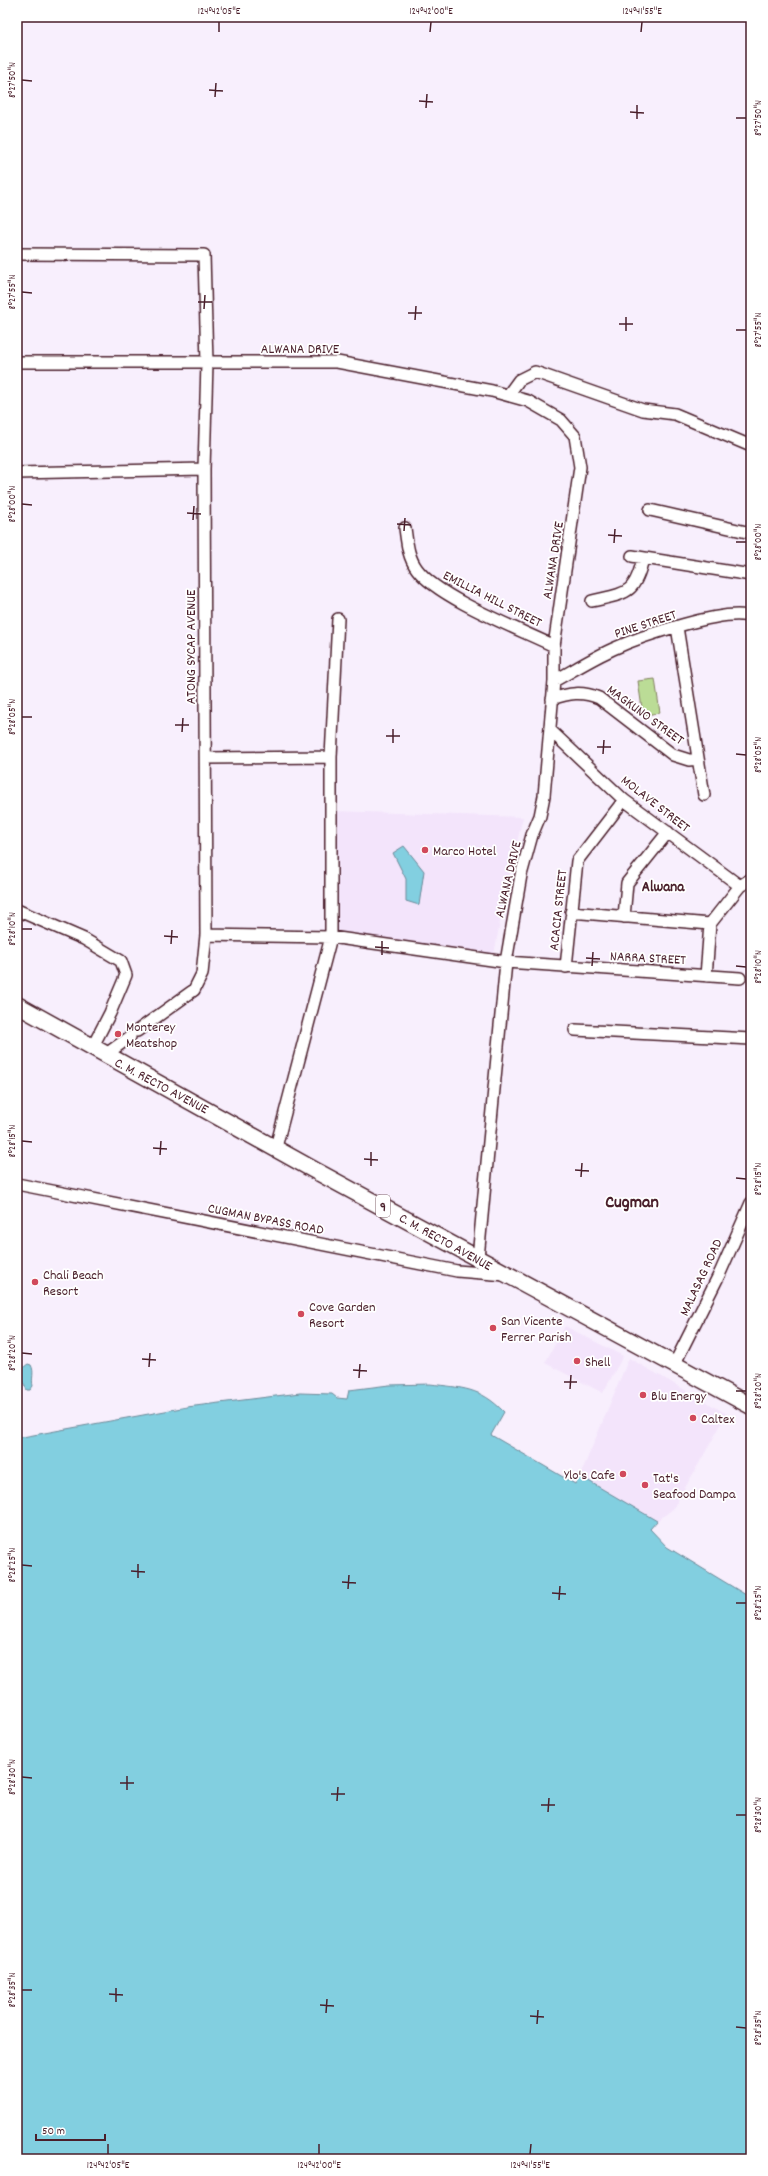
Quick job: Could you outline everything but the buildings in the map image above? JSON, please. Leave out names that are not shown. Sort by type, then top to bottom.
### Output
[{"type":"highway","name":"C. M. RECTO AVENUE","points":[[17,1005],[610,1331],[675,1363],[751,1406]]},
{"type":"street","name":"ATONG SYCAP AVENUE","points":[[17,254],[204,255],[207,363],[204,469],[206,758],[206,935],[204,964],[199,982],[194,990],[133,1034],[99,1051]]},
{"type":"street","name":"ALWANA DRIVE","points":[[17,362],[337,362],[508,395],[528,401],[561,420],[575,436],[580,467],[554,646],[554,681],[550,730],[540,816],[532,834],[521,875],[506,962],[478,1258]]},
{"type":"street","points":[[508,395],[519,380],[535,372],[643,410],[675,414],[751,446]]},
{"type":"street","points":[[17,473],[204,469]]},
{"type":"street","points":[[650,510],[751,534]]},
{"type":"street","name":"EMILLIA HILL STREET","points":[[405,528],[409,555],[417,569],[427,580],[447,594],[554,646]]},
{"type":"street","points":[[592,601],[618,595],[634,586],[639,576],[638,557],[751,575]]},
{"type":"street","name":"PINE STREET","points":[[554,681],[615,648],[677,627],[723,616],[746,615],[751,617]]},
{"type":"street","points":[[276,1147],[332,937],[331,757],[338,619]]},
{"type":"street","points":[[677,627],[704,795]]},
{"type":"street","name":"MAGKUNO STREET","points":[[552,699],[565,695],[582,693],[599,698],[673,755],[689,760],[698,759]]},
{"type":"street","name":"MOLAVE STREET","points":[[550,730],[624,800],[740,886]]},
{"type":"street","points":[[206,758],[331,757]]},
{"type":"street","name":"ACACIA STREET","points":[[566,967],[577,861],[624,800]]},
{"type":"street","points":[[624,917],[627,883],[668,832]]},
{"type":"street","points":[[706,976],[710,924],[740,886],[751,879]]},
{"type":"street","points":[[17,910],[84,939],[121,961],[124,965],[126,975],[110,1013],[99,1051]]},
{"type":"street","points":[[571,912],[710,924]]},
{"type":"street","name":"NARRA STREET","points":[[206,935],[332,937],[506,962],[740,978]]},
{"type":"street","points":[[574,1030],[751,1039]]},
{"type":"street","name":"CUGMAN BYPASS ROAD","points":[[17,1184],[457,1271],[510,1275]]},
{"type":"street","name":"MALASAG ROAD","points":[[675,1363],[720,1273],[751,1203]]},
{"type":"shaded area","name":"Marco Hotel","points":[[333,811],[523,817],[507,884],[494,955],[335,933]]},
{"type":"shaded area","points":[[565,1326],[623,1356],[603,1393],[545,1363]]},
{"type":"shaded area","points":[[629,1358],[727,1414],[673,1509],[657,1521],[580,1476]]},
{"type":"green space","points":[[655,679],[660,713],[643,715],[638,681]]},
{"type":"water","points":[[404,846],[424,871],[419,905],[406,901],[406,879],[393,853]]},
{"type":"water","points":[[28,1364],[31,1365],[33,1370],[33,1386],[30,1390],[27,1390],[22,1376],[23,1369]]},
{"type":"water","points":[[430,1384],[470,1390],[487,1398],[504,1412],[491,1435],[575,1484],[580,1476],[657,1521],[650,1529],[667,1547],[751,1598],[751,2159],[17,2159],[17,1438],[187,1407],[300,1393],[332,1394],[337,1398],[347,1399],[349,1390],[389,1385]]},
{"type":"place","name":"Marco Hotel","points":[[425,850]]},
{"type":"place","name":"Monterey Meatshop","points":[[118,1034]]},
{"type":"place","name":"Chali Beach Resort","points":[[35,1282]]},
{"type":"place","name":"Cove Garden Resort","points":[[301,1314]]},
{"type":"place","name":"San Vicente Ferrer Parish","points":[[493,1328]]},
{"type":"place","name":"Shell","points":[[577,1361]]},
{"type":"place","name":"Blu Energy","points":[[643,1395]]},
{"type":"place","name":"Caltex","points":[[693,1418]]},
{"type":"place","name":"Ylo's Cafe","points":[[623,1474]]},
{"type":"place","name":"Tat's Seafood Dampa","points":[[645,1485]]},
{"type":"district","name":"Alwana","points":[[663,886]]},
{"type":"district","name":"Cugman","points":[[632,1201]]}]
